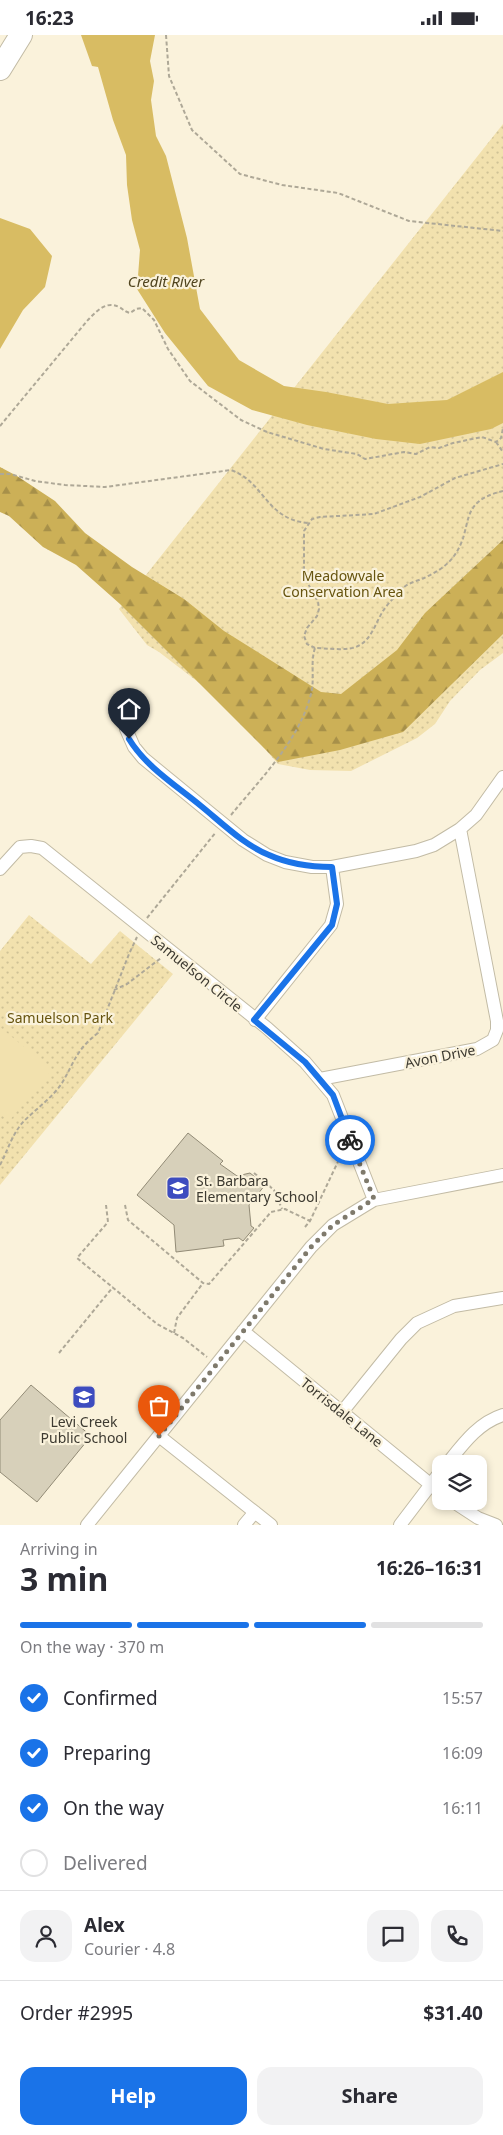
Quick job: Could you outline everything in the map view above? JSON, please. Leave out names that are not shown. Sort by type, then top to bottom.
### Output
[{"type":"highway","points":[[0,69],[21,36]]},
{"type":"street","points":[[126,729],[134,747],[143,758],[243,840],[267,855],[312,867],[332,867],[416,851],[434,845],[460,829],[476,815],[503,777]]},
{"type":"street","name":"Avon Drive","points":[[320,1079],[477,1049],[494,1040],[497,1021],[460,829]]},
{"type":"street","name":"Samuelson Circle","points":[[0,869],[20,847],[42,848],[305,1062],[333,1095],[374,1199]]},
{"type":"street","points":[[254,1020],[332,925],[337,904],[332,867]]},
{"type":"street","points":[[87,1525],[243,1331],[316,1242],[333,1225],[374,1199],[503,1175]]},
{"type":"street","points":[[342,1411],[401,1339],[417,1323],[454,1306],[503,1298]]},
{"type":"street","name":"Torrisdale Lane","points":[[243,1331],[430,1485]]},
{"type":"street","points":[[454,1455],[466,1439],[483,1425],[503,1415]]},
{"type":"street","points":[[159,1436],[271,1525]]},
{"type":"street","points":[[400,1525],[432,1482]]},
{"type":"street","points":[[466,1510],[478,1518],[496,1525]]},
{"type":"street","points":[[244,1525],[255,1512]]},
{"type":"path","points":[[166,35],[168,76],[192,130],[240,174],[282,185],[338,193],[409,221],[503,231]]},
{"type":"path","points":[[0,425],[87,321],[102,306],[116,305],[130,313],[142,308],[154,320],[168,349],[196,387],[241,420],[267,432],[324,449],[357,454],[365,459],[404,452],[416,454],[430,447],[440,448],[453,443],[482,437],[496,442],[503,452]]},
{"type":"path","points":[[496,442],[501,438],[503,428]]},
{"type":"path","points":[[0,474],[10,474],[35,481],[66,485],[105,487],[231,470],[239,473],[247,480],[281,515],[298,522],[308,523],[320,517],[374,514],[420,497],[455,478],[503,464]]},
{"type":"path","points":[[308,523],[304,531],[304,570],[306,580],[318,602],[318,609],[317,616],[307,628],[304,636],[307,644],[315,648],[342,649],[359,646],[368,639],[384,609],[406,586],[427,577],[453,558],[458,550],[472,509],[480,499],[503,491]]},
{"type":"path","points":[[227,819],[277,760],[302,719],[313,683],[311,659],[315,648]]},
{"type":"path","points":[[144,921],[218,829]]},
{"type":"path","points":[[0,1165],[8,1144],[23,1123],[62,1084],[75,1057],[88,1041],[98,1033],[114,990],[139,934]]},
{"type":"path","points":[[114,990],[127,984],[149,969],[168,950]]},
{"type":"path","points":[[305,1227],[310,1221],[350,1139]]},
{"type":"path","points":[[254,1173],[274,1190],[282,1209]]},
{"type":"path","points":[[106,1205],[108,1222],[77,1258],[157,1324],[182,1337],[216,1365]]},
{"type":"path","points":[[125,1205],[128,1220],[203,1283],[209,1284],[271,1212],[282,1209],[292,1211],[310,1221]]},
{"type":"path","points":[[174,1333],[177,1318],[203,1283]]},
{"type":"path","points":[[59,1353],[113,1287]]},
{"type":"green space","name":"Meadowvale Conservation Area","points":[[503,124],[503,653],[480,670],[450,701],[435,724],[417,738],[351,771],[310,770],[278,764],[224,702],[159,652],[147,645],[119,609]]},
{"type":"green space","points":[[0,467],[55,501],[85,533],[132,567],[184,599],[224,631],[321,692],[341,694],[397,650],[425,613],[503,540],[503,634],[403,732],[340,750],[278,762],[120,604],[76,565],[43,547],[9,516],[0,512]]},
{"type":"green space","name":"Samuelson Park","points":[[29,915],[91,964],[120,931],[173,974],[0,1185],[0,951]]},
{"type":"green space","points":[[0,1027],[52,1070],[9,1121],[0,1114]]},
{"type":"water","name":"Credit River","points":[[81,35],[155,35],[150,61],[154,81],[151,100],[156,136],[166,156],[187,238],[200,309],[239,360],[284,386],[388,404],[447,400],[503,372],[503,423],[491,429],[420,444],[376,439],[307,425],[252,410],[208,386],[165,333],[137,289],[140,250],[132,220],[127,185],[126,155],[113,120],[98,67],[92,66]]},
{"type":"water","points":[[0,218],[30,229],[52,256],[45,287],[23,310],[0,349]]},
{"type":"building","points":[[188,1133],[223,1161],[220,1164],[237,1176],[250,1173],[265,1185],[249,1205],[251,1226],[254,1228],[243,1241],[239,1238],[223,1240],[224,1246],[176,1252],[174,1225],[137,1195]]},
{"type":"building","points":[[31,1385],[91,1436],[37,1502],[0,1472],[0,1420]]},
{"type":"way so far","points":[[159,1436],[311,1247],[333,1225],[374,1199],[350,1140]]},
{"type":"place","name":"St. Barbara Elementary School","points":[[178,1188]]},
{"type":"place","name":"Levi Creek Public School","points":[[84,1397]]},
{"type":"route","points":[[129,739],[143,758],[243,840],[267,855],[285,861],[312,867],[332,867],[337,904],[332,925],[254,1020],[267,1028],[305,1062],[333,1095],[350,1140]]}]
